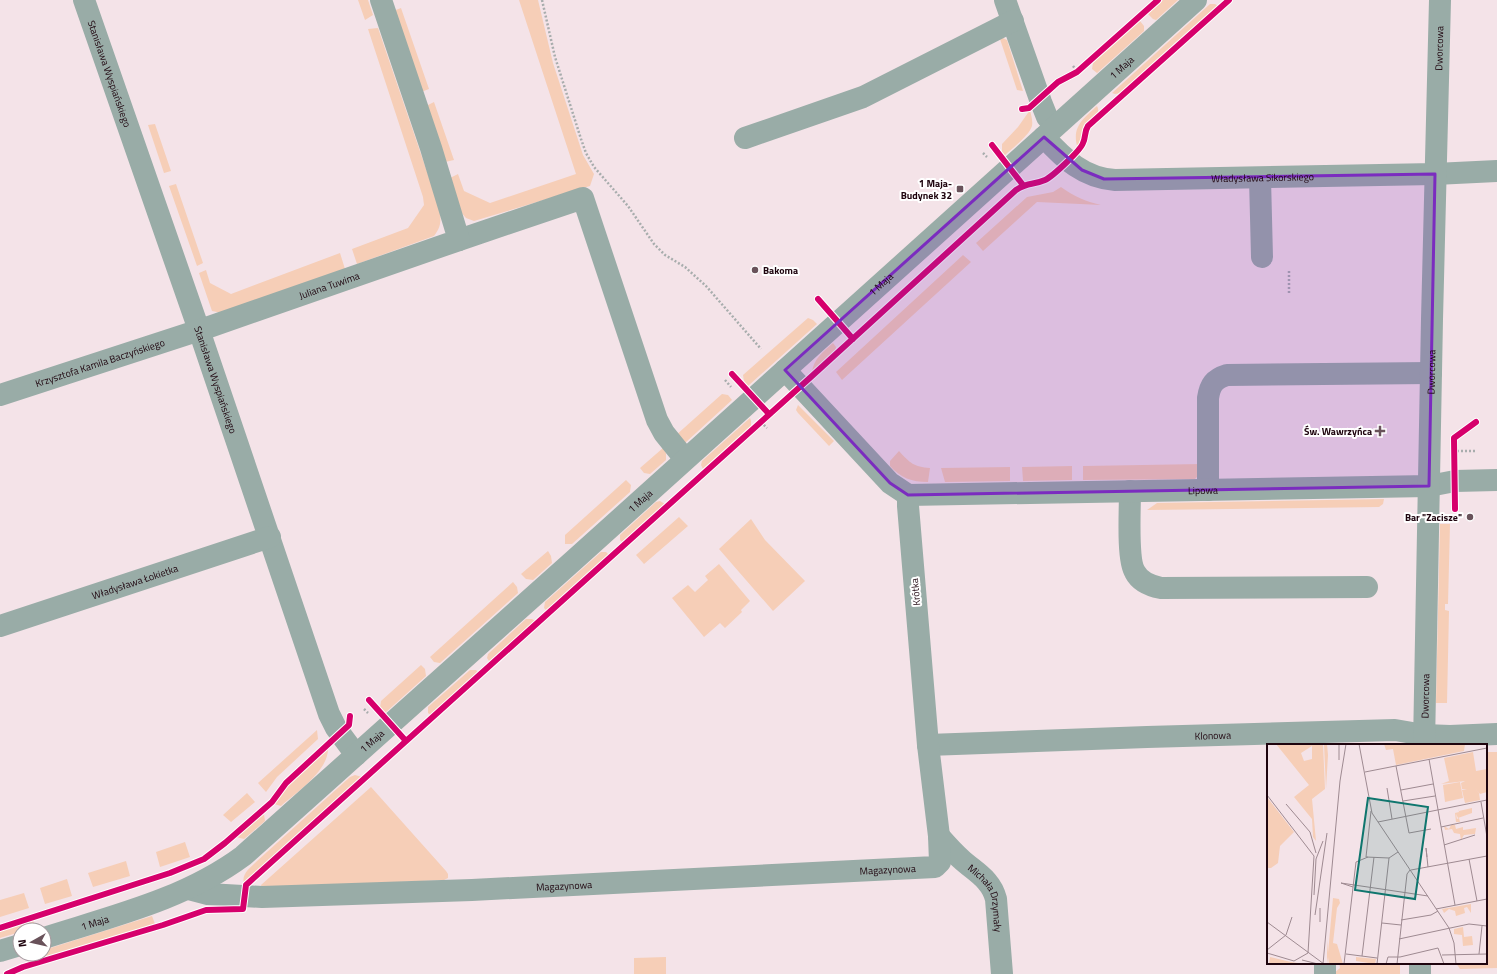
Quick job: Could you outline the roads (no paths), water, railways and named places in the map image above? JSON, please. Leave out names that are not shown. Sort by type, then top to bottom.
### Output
[{"type":"street","name":"Stanisława Wyspiańskiego","points":[[84,0],[270,537],[330,718],[348,746],[356,755]]},
{"type":"street","points":[[381,0],[431,148],[459,240]]},
{"type":"street","name":"Władysława Sikorskiego","points":[[1005,0],[1047,117],[1052,146],[1092,176],[1104,179],[1126,181],[1435,174],[1497,171]]},
{"type":"street","name":"1 Maja","points":[[52,935],[156,902],[189,889],[214,876],[243,856],[1196,0]]},
{"type":"street","name":"Dworcowa","points":[[1424,740],[1435,174],[1440,0]]},
{"type":"street","points":[[745,138],[864,97],[1013,21]]},
{"type":"street","points":[[1260,178],[1262,257]]},
{"type":"street","name":"Juliana Tuwima","points":[[199,330],[583,198],[657,420],[667,437],[685,459]]},
{"type":"street","name":"Krzysztofa Kamila Baczyńskiego","points":[[0,395],[199,330]]},
{"type":"street","points":[[784,370],[890,483],[908,495]]},
{"type":"street","points":[[1208,490],[1208,398],[1209,389],[1219,378],[1227,376],[1431,373]]},
{"type":"street","name":"Lipowa","points":[[908,495],[1429,486],[1455,481],[1497,480]]},
{"type":"street","points":[[1130,491],[1131,565],[1137,576],[1148,584],[1161,588],[1366,587]]},
{"type":"street","name":"Krótka","points":[[908,495],[928,745],[939,836],[940,862],[938,865]]},
{"type":"street","name":"Władysława Łokietka","points":[[0,626],[270,537]]},
{"type":"street","name":"Klonowa","points":[[928,745],[1140,737],[1320,739],[1395,730],[1424,740],[1450,736],[1497,734]]},
{"type":"street","name":"Michała Drzymały","points":[[939,836],[960,859],[985,878],[992,888],[996,899],[1002,974]]},
{"type":"street","name":"Magazynowa","points":[[189,889],[208,894],[270,897],[479,890],[934,868],[938,865]]},
{"type":"street","points":[[0,951],[12,947]]},
{"type":"place","name":"1 Maja- Budynek 32","points":[[960,189]]},
{"type":"place","name":"Bakoma","points":[[755,270]]},
{"type":"place","name":"Św. Wawrzyńca","points":[[1380,431]]},
{"type":"place","name":"Bar \"Zacisze\"","points":[[1470,517]]}]
